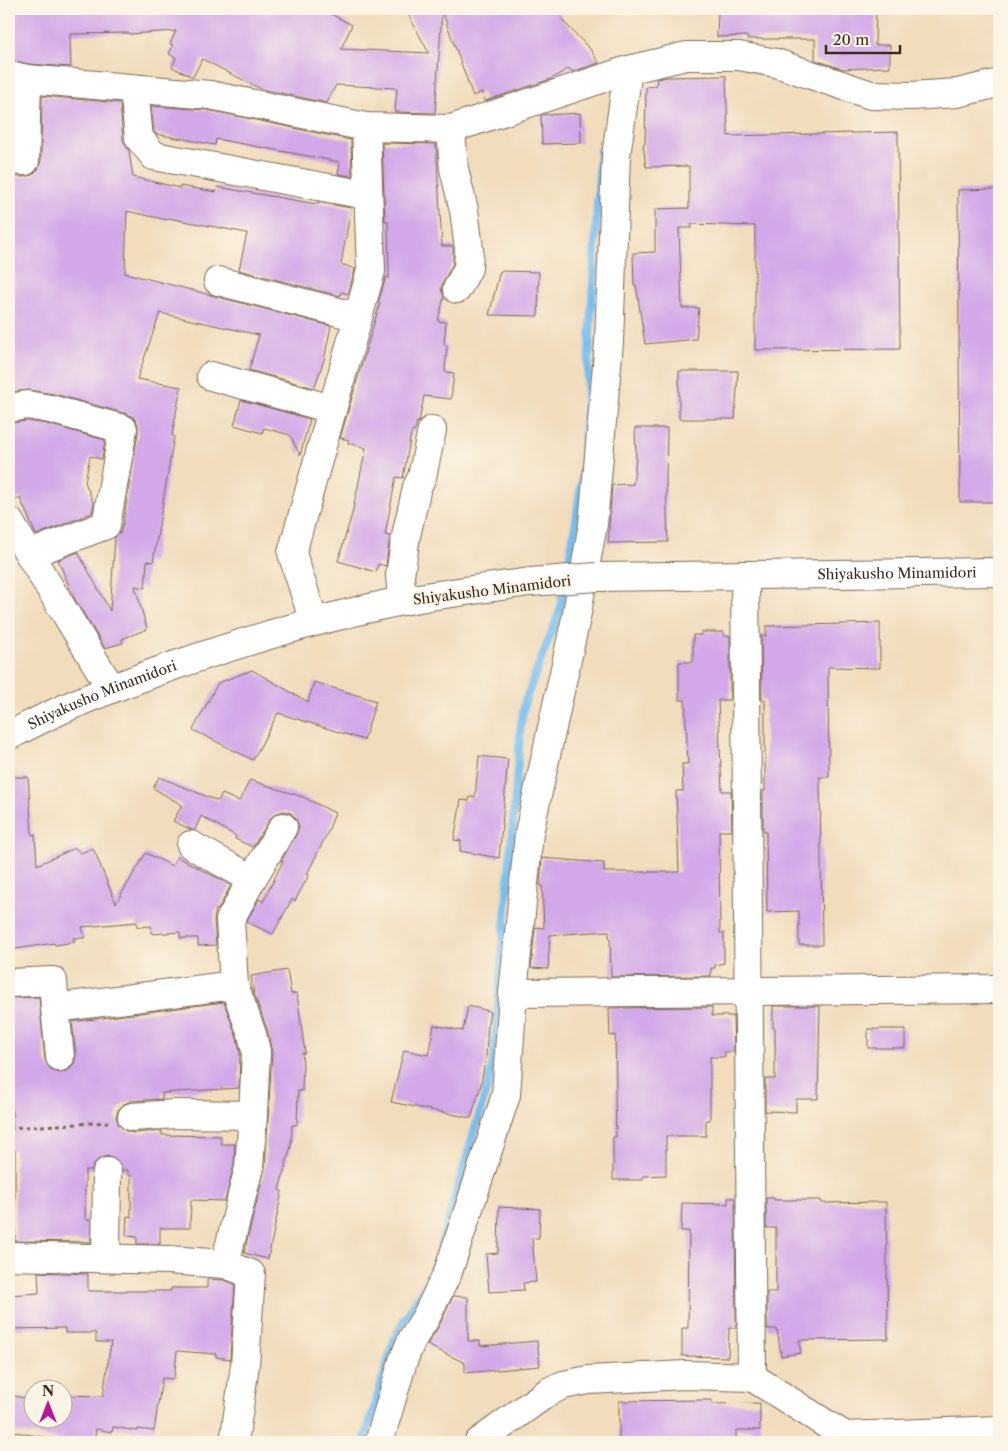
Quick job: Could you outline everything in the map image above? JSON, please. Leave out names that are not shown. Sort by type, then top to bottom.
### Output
[{"type":"street","points":[[9,160],[26,161],[18,77],[210,95],[366,126],[451,129],[628,70],[686,56],[739,56],[776,63],[871,95],[911,96],[957,93],[999,83]]},
{"type":"street","points":[[378,1442],[403,1361],[412,1339],[425,1319],[448,1272],[506,1095],[513,993],[529,833],[576,618],[593,524],[608,342],[616,156],[628,70]]},
{"type":"street","points":[[134,89],[139,138],[154,156],[368,195]]},
{"type":"street","points":[[314,622],[292,553],[371,271],[366,126]]},
{"type":"street","points":[[451,129],[454,169],[464,210],[469,250],[468,268],[457,290]]},
{"type":"street","points":[[218,281],[358,317]]},
{"type":"street","points":[[212,376],[332,409]]},
{"type":"street","points":[[9,408],[27,405],[50,409],[123,429],[106,526],[30,554]]},
{"type":"street","points":[[402,601],[400,575],[405,544],[432,430]]},
{"type":"street","points":[[9,521],[111,688]]},
{"type":"street","name":"Shiyakusho Minamidori","points":[[9,736],[111,688],[222,649],[314,622],[402,601],[462,591],[530,582],[597,578],[745,574],[999,572]]},
{"type":"street","points":[[745,574],[752,1376]]},
{"type":"street","points":[[225,1264],[249,1167],[256,1052],[252,1034],[234,986],[230,920],[283,827]]},
{"type":"street","points":[[190,845],[252,879]]},
{"type":"street","points":[[9,983],[53,981],[60,1057]]},
{"type":"street","points":[[55,1008],[234,986]]},
{"type":"street","points":[[513,993],[999,988]]},
{"type":"street","points":[[132,1117],[175,1114],[253,1115]]},
{"type":"street","points":[[106,1258],[107,1172]]},
{"type":"street","points":[[9,1256],[106,1258],[225,1264],[251,1274],[245,1365],[234,1442]]},
{"type":"street","points":[[479,1442],[548,1392],[563,1385],[589,1380],[685,1375],[752,1376],[844,1439],[999,1430]]},
{"type":"path","points":[[9,1128],[123,1122],[132,1117]]},
{"type":"building","points":[[9,9],[321,9],[352,25],[341,49],[429,53],[409,16],[423,9],[558,9],[563,21],[590,49],[599,63],[572,72],[569,68],[551,79],[485,101],[482,92],[473,96],[442,11],[435,113],[395,112],[397,88],[336,85],[327,103],[261,89],[202,59],[193,77],[172,67],[176,58],[169,54],[173,45],[170,44],[176,31],[129,34],[70,34],[71,67],[29,64],[9,60]]},
{"type":"building","points":[[876,9],[875,45],[890,45],[890,67],[843,69],[815,60],[815,39],[747,39],[747,36],[717,37],[718,10]]},
{"type":"building","points":[[726,76],[728,136],[898,132],[900,349],[755,350],[755,226],[691,224],[692,228],[679,228],[682,308],[699,308],[696,339],[645,344],[636,285],[634,285],[633,253],[655,252],[655,209],[689,208],[689,166],[646,167],[643,144],[645,144],[646,87],[656,86],[657,79],[667,77]]},
{"type":"building","points":[[9,91],[11,91],[9,145]]},
{"type":"building","points":[[42,96],[120,103],[123,140],[129,151],[133,177],[180,188],[180,186],[216,192],[217,187],[351,208],[341,264],[355,269],[348,294],[341,292],[340,296],[239,270],[247,233],[168,218],[167,220],[127,211],[125,273],[331,326],[324,360],[314,388],[249,370],[259,335],[160,313],[137,379],[181,387],[153,562],[147,561],[145,588],[135,586],[147,629],[122,639],[123,643],[105,648],[75,600],[58,560],[78,552],[110,611],[115,537],[119,532],[120,534],[123,523],[138,424],[133,417],[127,414],[54,394],[29,390],[9,392],[9,176],[24,177],[32,175],[38,169],[41,161]]},
{"type":"building","points":[[151,106],[208,110],[351,140],[352,176],[338,174],[340,162],[216,139],[215,145],[156,134],[154,132]]},
{"type":"building","points":[[580,113],[581,143],[542,144],[541,115]]},
{"type":"building","points":[[382,143],[436,144],[442,246],[453,246],[453,264],[441,289],[444,297],[438,321],[446,322],[444,345],[447,345],[445,372],[454,373],[451,399],[424,396],[419,422],[417,422],[415,431],[411,434],[403,478],[396,477],[385,535],[390,536],[386,566],[378,564],[376,572],[338,561],[352,514],[366,448],[348,443],[349,440],[340,438],[380,303],[378,303],[386,277],[389,278],[388,221],[385,221]]},
{"type":"building","points":[[999,189],[999,502],[960,502],[958,190]]},
{"type":"building","points":[[500,271],[539,272],[538,316],[489,315]]},
{"type":"building","points":[[679,371],[738,371],[735,419],[679,419]]},
{"type":"building","points":[[241,400],[310,419],[300,455],[290,435],[264,428],[262,433],[234,425]]},
{"type":"building","points":[[27,421],[47,424],[105,440],[102,459],[90,456],[85,482],[94,504],[92,513],[36,535],[20,498],[14,501],[9,490],[9,423]]},
{"type":"building","points":[[635,428],[667,428],[668,542],[608,543],[612,485],[633,484],[636,459]]},
{"type":"building","points":[[880,623],[880,668],[828,667],[829,777],[820,777],[822,945],[799,945],[799,911],[767,912],[766,831],[763,831],[765,700],[762,700],[761,636],[766,636],[766,626]]},
{"type":"building","points":[[701,632],[724,632],[724,636],[730,636],[730,700],[718,700],[722,791],[731,791],[732,831],[719,831],[720,933],[724,933],[724,963],[711,968],[711,976],[611,977],[609,931],[550,935],[548,969],[531,968],[535,927],[544,928],[542,885],[540,885],[542,858],[604,863],[604,872],[679,872],[676,791],[683,791],[682,764],[688,764],[685,700],[679,700],[679,662],[693,662],[693,635],[701,635]]},
{"type":"building","points":[[252,670],[308,702],[314,682],[376,701],[364,740],[278,713],[253,760],[193,730],[218,683]]},
{"type":"building","points":[[479,756],[508,759],[499,858],[460,851],[461,841],[454,840],[461,800],[469,801],[470,797],[475,797]]},
{"type":"building","points":[[10,777],[28,777],[32,835],[35,834],[37,865],[75,848],[81,853],[93,848],[116,903],[146,853],[172,866],[177,857],[231,885],[218,910],[216,909],[214,921],[216,945],[198,946],[198,938],[180,938],[180,932],[152,934],[151,926],[137,927],[137,922],[82,927],[85,938],[73,938],[75,942],[55,945],[54,943],[9,950]]},
{"type":"building","points":[[159,777],[218,801],[222,794],[239,801],[250,780],[303,797],[335,813],[307,874],[309,875],[295,901],[292,899],[273,934],[246,922],[259,899],[263,902],[283,861],[281,861],[296,835],[299,827],[296,819],[291,813],[284,811],[275,814],[253,847],[235,839],[236,836],[201,816],[195,830],[192,830],[173,821],[182,805],[153,788]]},
{"type":"building","points":[[287,970],[291,994],[297,993],[305,1053],[302,1053],[302,1091],[298,1091],[297,1125],[292,1125],[291,1146],[279,1190],[282,1191],[268,1259],[244,1253],[265,1168],[272,1052],[267,1029],[254,994],[251,976]]},
{"type":"building","points":[[39,997],[45,1059],[53,1071],[61,1073],[70,1069],[76,1055],[72,1022],[224,1002],[240,1052],[239,1088],[162,1093],[162,1099],[131,1101],[124,1104],[118,1110],[116,1118],[119,1125],[126,1131],[133,1133],[162,1131],[162,1135],[221,1136],[221,1144],[235,1144],[234,1165],[225,1201],[191,1200],[190,1228],[160,1228],[160,1244],[137,1244],[137,1237],[126,1236],[127,1216],[131,1217],[131,1175],[128,1175],[128,1170],[122,1170],[120,1164],[115,1159],[107,1156],[99,1159],[94,1164],[92,1170],[85,1170],[85,1220],[91,1220],[91,1242],[15,1241],[15,1150],[10,1150],[10,1131],[13,1130],[9,1065],[9,998]]},
{"type":"building","points":[[468,1006],[490,1011],[486,1057],[480,1089],[471,1118],[391,1102],[404,1050],[428,1055],[434,1025],[463,1031]]},
{"type":"building","points":[[773,1006],[820,1006],[818,1099],[796,1099],[796,1112],[765,1111],[765,1079],[775,1079]]},
{"type":"building","points":[[712,1007],[712,1016],[733,1016],[734,1052],[725,1052],[725,1057],[710,1057],[710,1120],[706,1120],[706,1136],[666,1136],[666,1175],[643,1176],[643,1180],[613,1180],[613,1137],[616,1137],[615,1035],[610,1036],[609,1008]]},
{"type":"building","points":[[868,1029],[905,1029],[905,1048],[868,1048]]},
{"type":"building","points":[[728,1198],[735,1198],[736,1328],[729,1328],[728,1357],[682,1356],[682,1328],[688,1328],[689,1231],[681,1231],[682,1203],[728,1204]]},
{"type":"building","points":[[766,1198],[774,1198],[774,1200],[821,1200],[821,1203],[886,1202],[888,1339],[799,1340],[801,1353],[781,1356],[777,1329],[767,1329],[767,1292],[776,1292],[776,1228],[766,1228]]},
{"type":"building","points":[[499,1207],[540,1209],[539,1238],[532,1238],[536,1282],[523,1283],[524,1290],[489,1292],[486,1254],[498,1253]]},
{"type":"building","points":[[38,1272],[88,1274],[88,1291],[171,1291],[171,1288],[207,1288],[207,1279],[224,1280],[235,1284],[230,1359],[216,1357],[216,1354],[177,1351],[174,1379],[162,1378],[154,1431],[138,1429],[138,1431],[113,1427],[112,1432],[96,1429],[94,1442],[72,1442],[9,1431],[9,1398],[12,1399],[12,1396],[22,1398],[22,1428],[72,1428],[72,1395],[103,1396],[111,1342],[96,1342],[96,1333],[65,1333],[65,1328],[9,1329],[9,1295],[39,1293]]},
{"type":"building","points":[[453,1296],[468,1297],[468,1341],[480,1341],[480,1346],[537,1341],[540,1366],[465,1373],[465,1363],[427,1345],[439,1326]]},
{"type":"building","points":[[712,1400],[712,1404],[760,1403],[760,1430],[736,1430],[736,1442],[619,1442],[619,1401]]},
{"type":"waterway","points":[[364,1442],[395,1337],[429,1280],[436,1262],[490,1078],[494,1055],[521,723],[525,701],[560,610],[576,521],[583,467],[600,151]]}]
